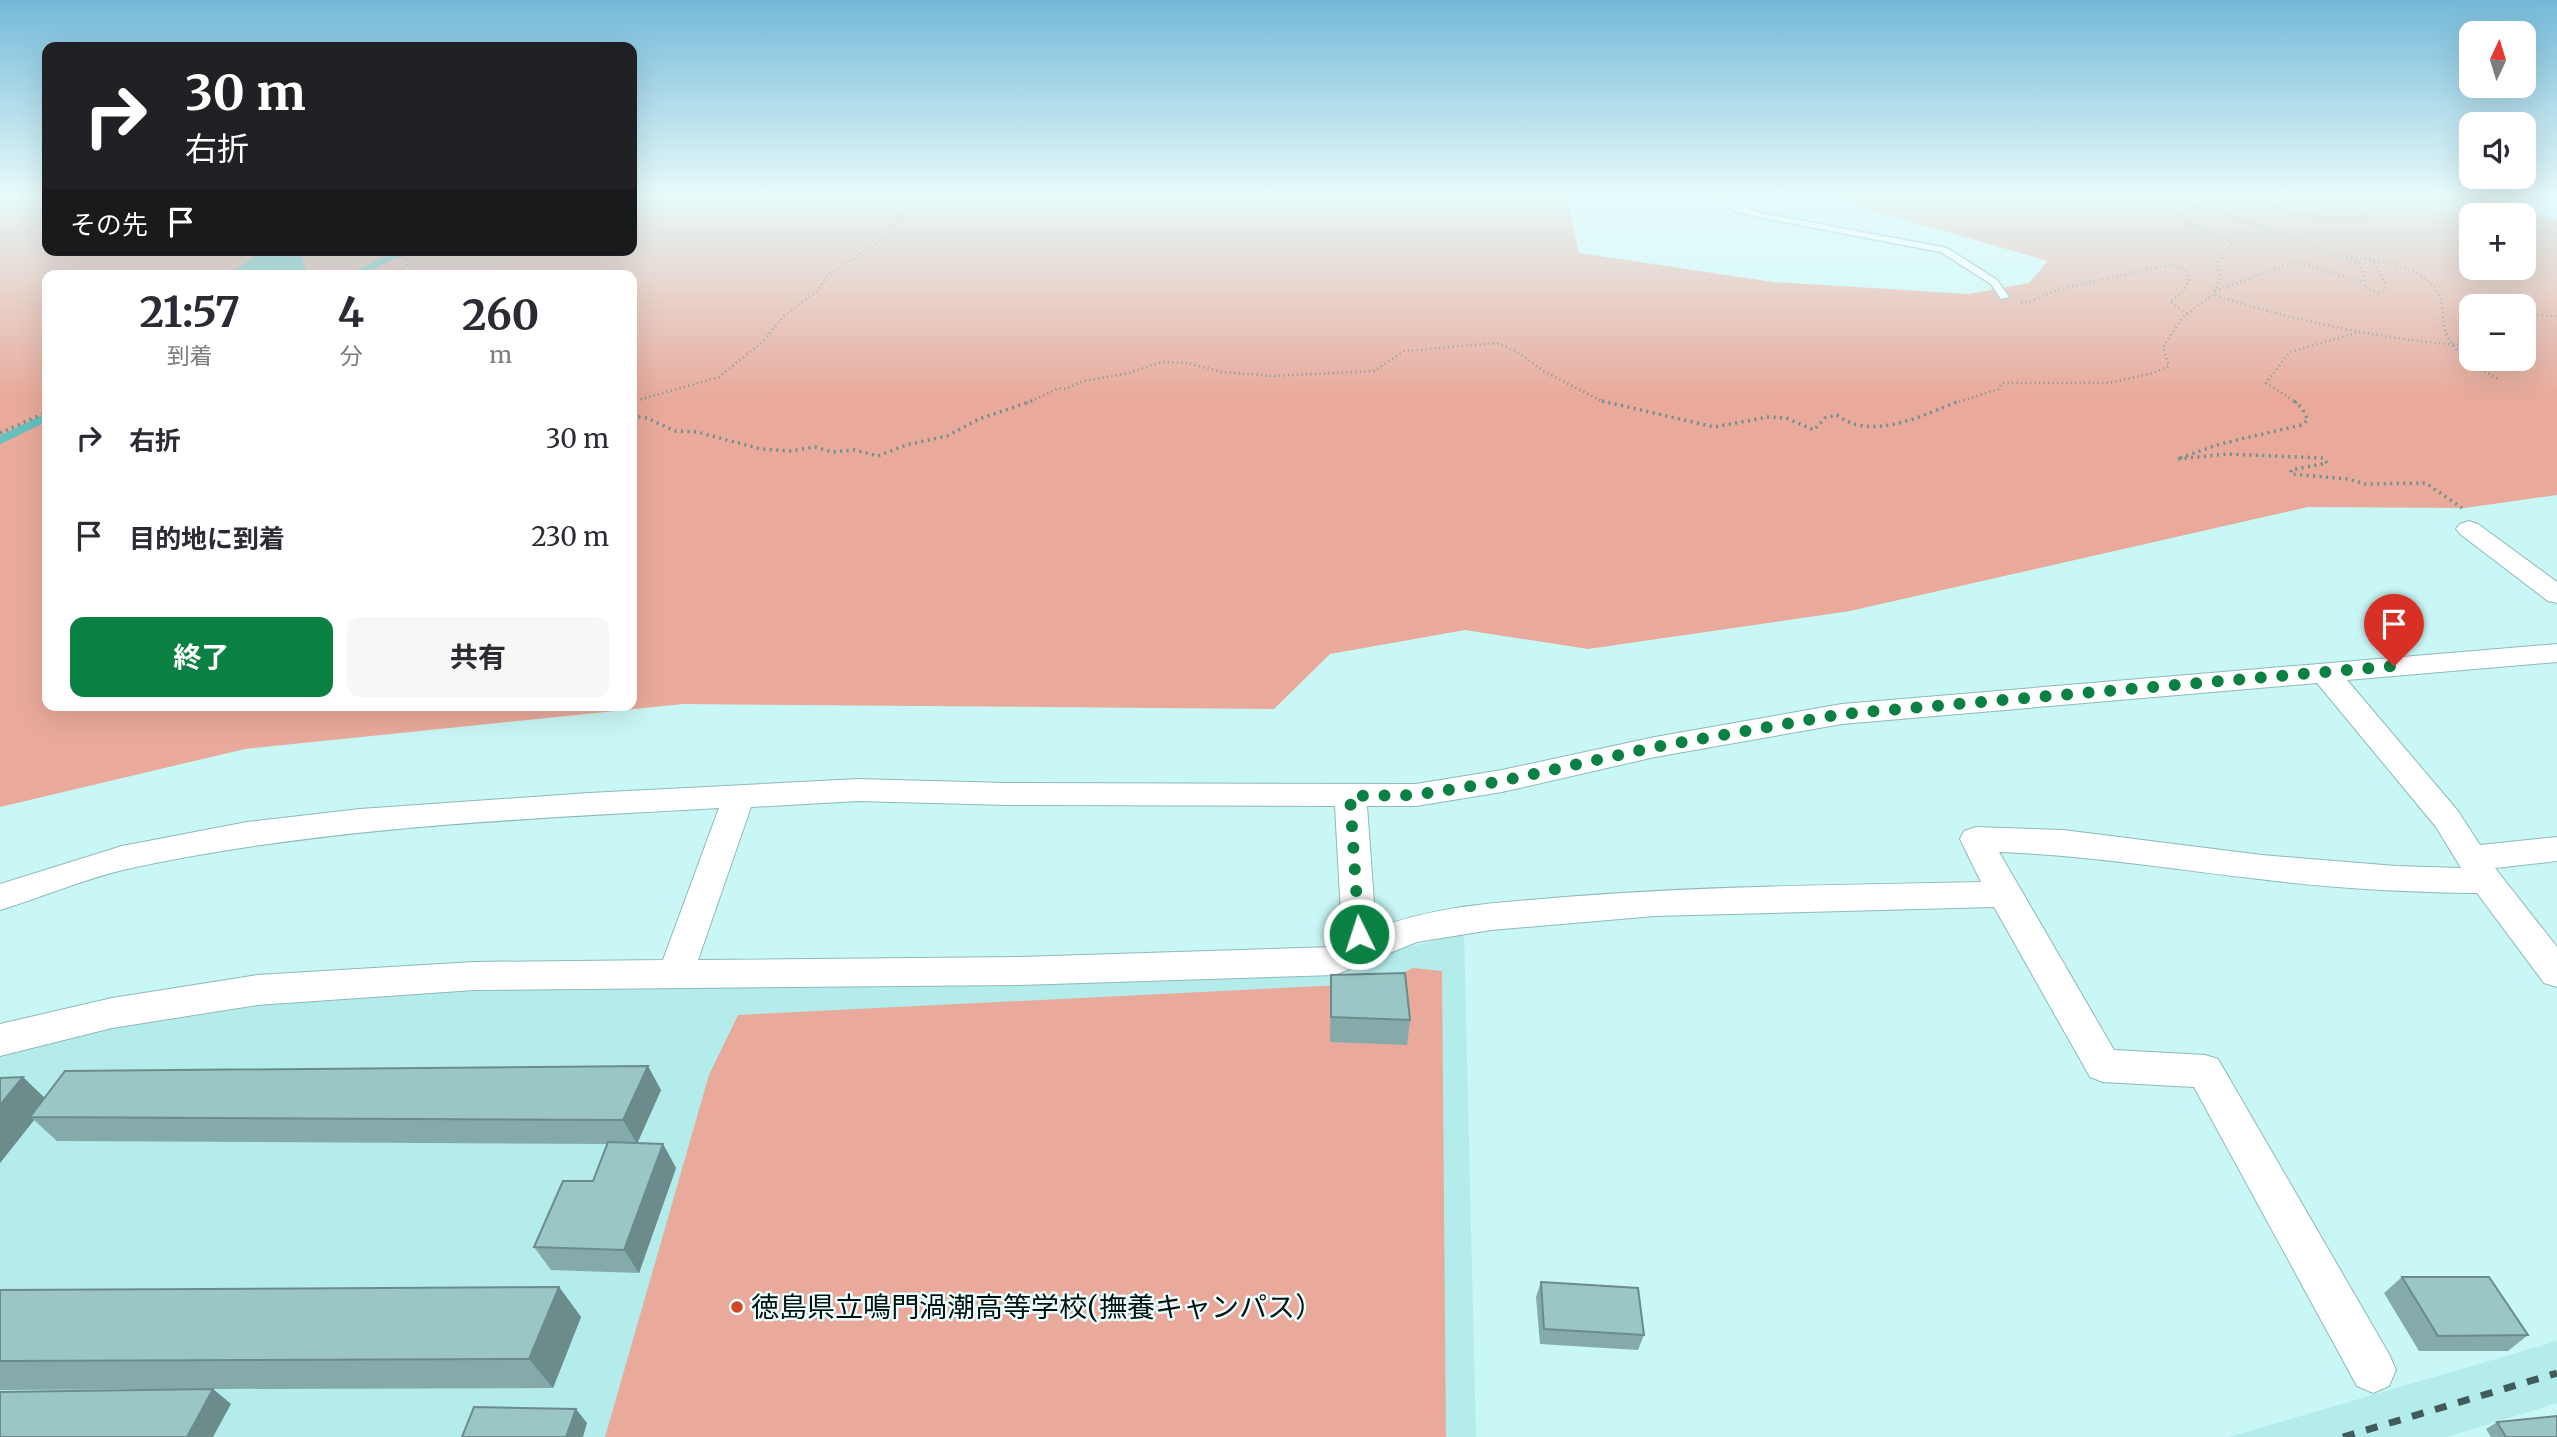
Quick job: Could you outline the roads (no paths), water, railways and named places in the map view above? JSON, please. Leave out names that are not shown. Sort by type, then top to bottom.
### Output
[{"type":"street","points":[[2467,520],[2557,595]]},
{"type":"street","points":[[0,897],[121,858],[247,834],[360,821],[589,804],[858,790],[1416,795],[1490,783],[1655,747],[1842,714],[2557,653]]},
{"type":"street","points":[[2325,673],[2447,819],[2479,869],[2557,973]]},
{"type":"street","points":[[676,975],[739,796]]},
{"type":"street","points":[[1350,796],[1359,934],[1370,948]]},
{"type":"street","points":[[2373,1370],[2206,1071],[2103,1066],[2004,894],[1976,839],[2063,842],[2262,867],[2396,879],[2479,869],[2557,849]]},
{"type":"street","points":[[0,1040],[112,1013],[257,990],[474,976],[1019,971],[1335,961],[1412,929],[1491,917],[1655,903],[2004,894]]},
{"type":"lane","points":[[1963,262],[1994,282],[2004,297]]},
{"type":"waterway","points":[[364,270],[380,262]]},
{"type":"waterway","points":[[0,440],[42,419]]},
{"type":"railway","points":[[2343,1437],[2557,1373]]},
{"type":"place","name":"徳島県立鳴門渦潮高等学校(撫養キャンパス）","points":[[737,1307]]}]
